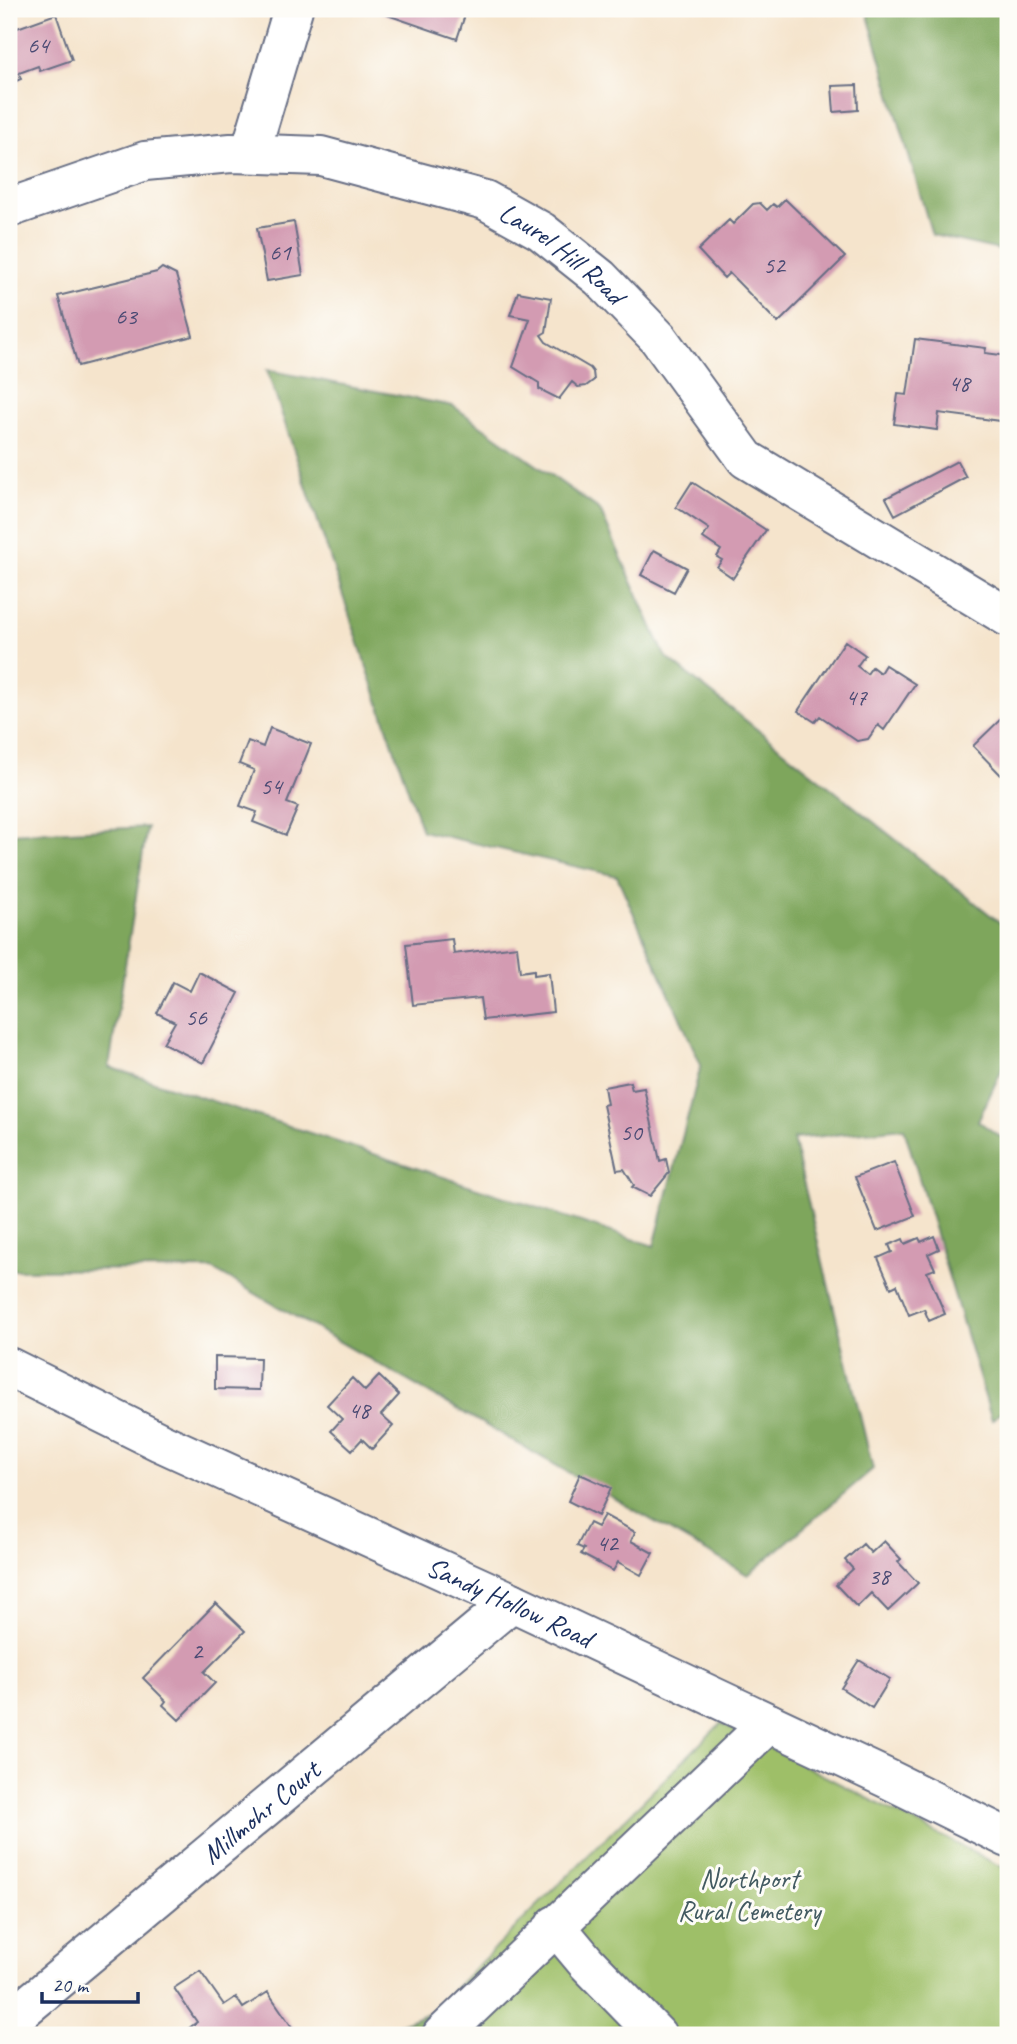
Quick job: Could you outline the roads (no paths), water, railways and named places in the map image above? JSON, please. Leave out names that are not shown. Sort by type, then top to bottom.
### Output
[{"type":"street","points":[[250,153],[293,9]]},
{"type":"street","name":"Laurel Hill Road","points":[[9,208],[145,161],[231,153],[321,156],[485,200],[541,231],[600,278],[658,338],[746,459],[1008,617]]},
{"type":"street","name":"Sandy Hollow Road","points":[[9,1367],[160,1442],[512,1602],[1008,1838]]},
{"type":"street","name":"Millmohr Court","points":[[9,2021],[512,1602]]},
{"type":"street","points":[[442,2035],[769,1723]]},
{"type":"street","points":[[555,1925],[586,1962],[657,2035]]},
{"type":"park label","name":"Northport Rural Cemetery","points":[[749,1894]]}]
